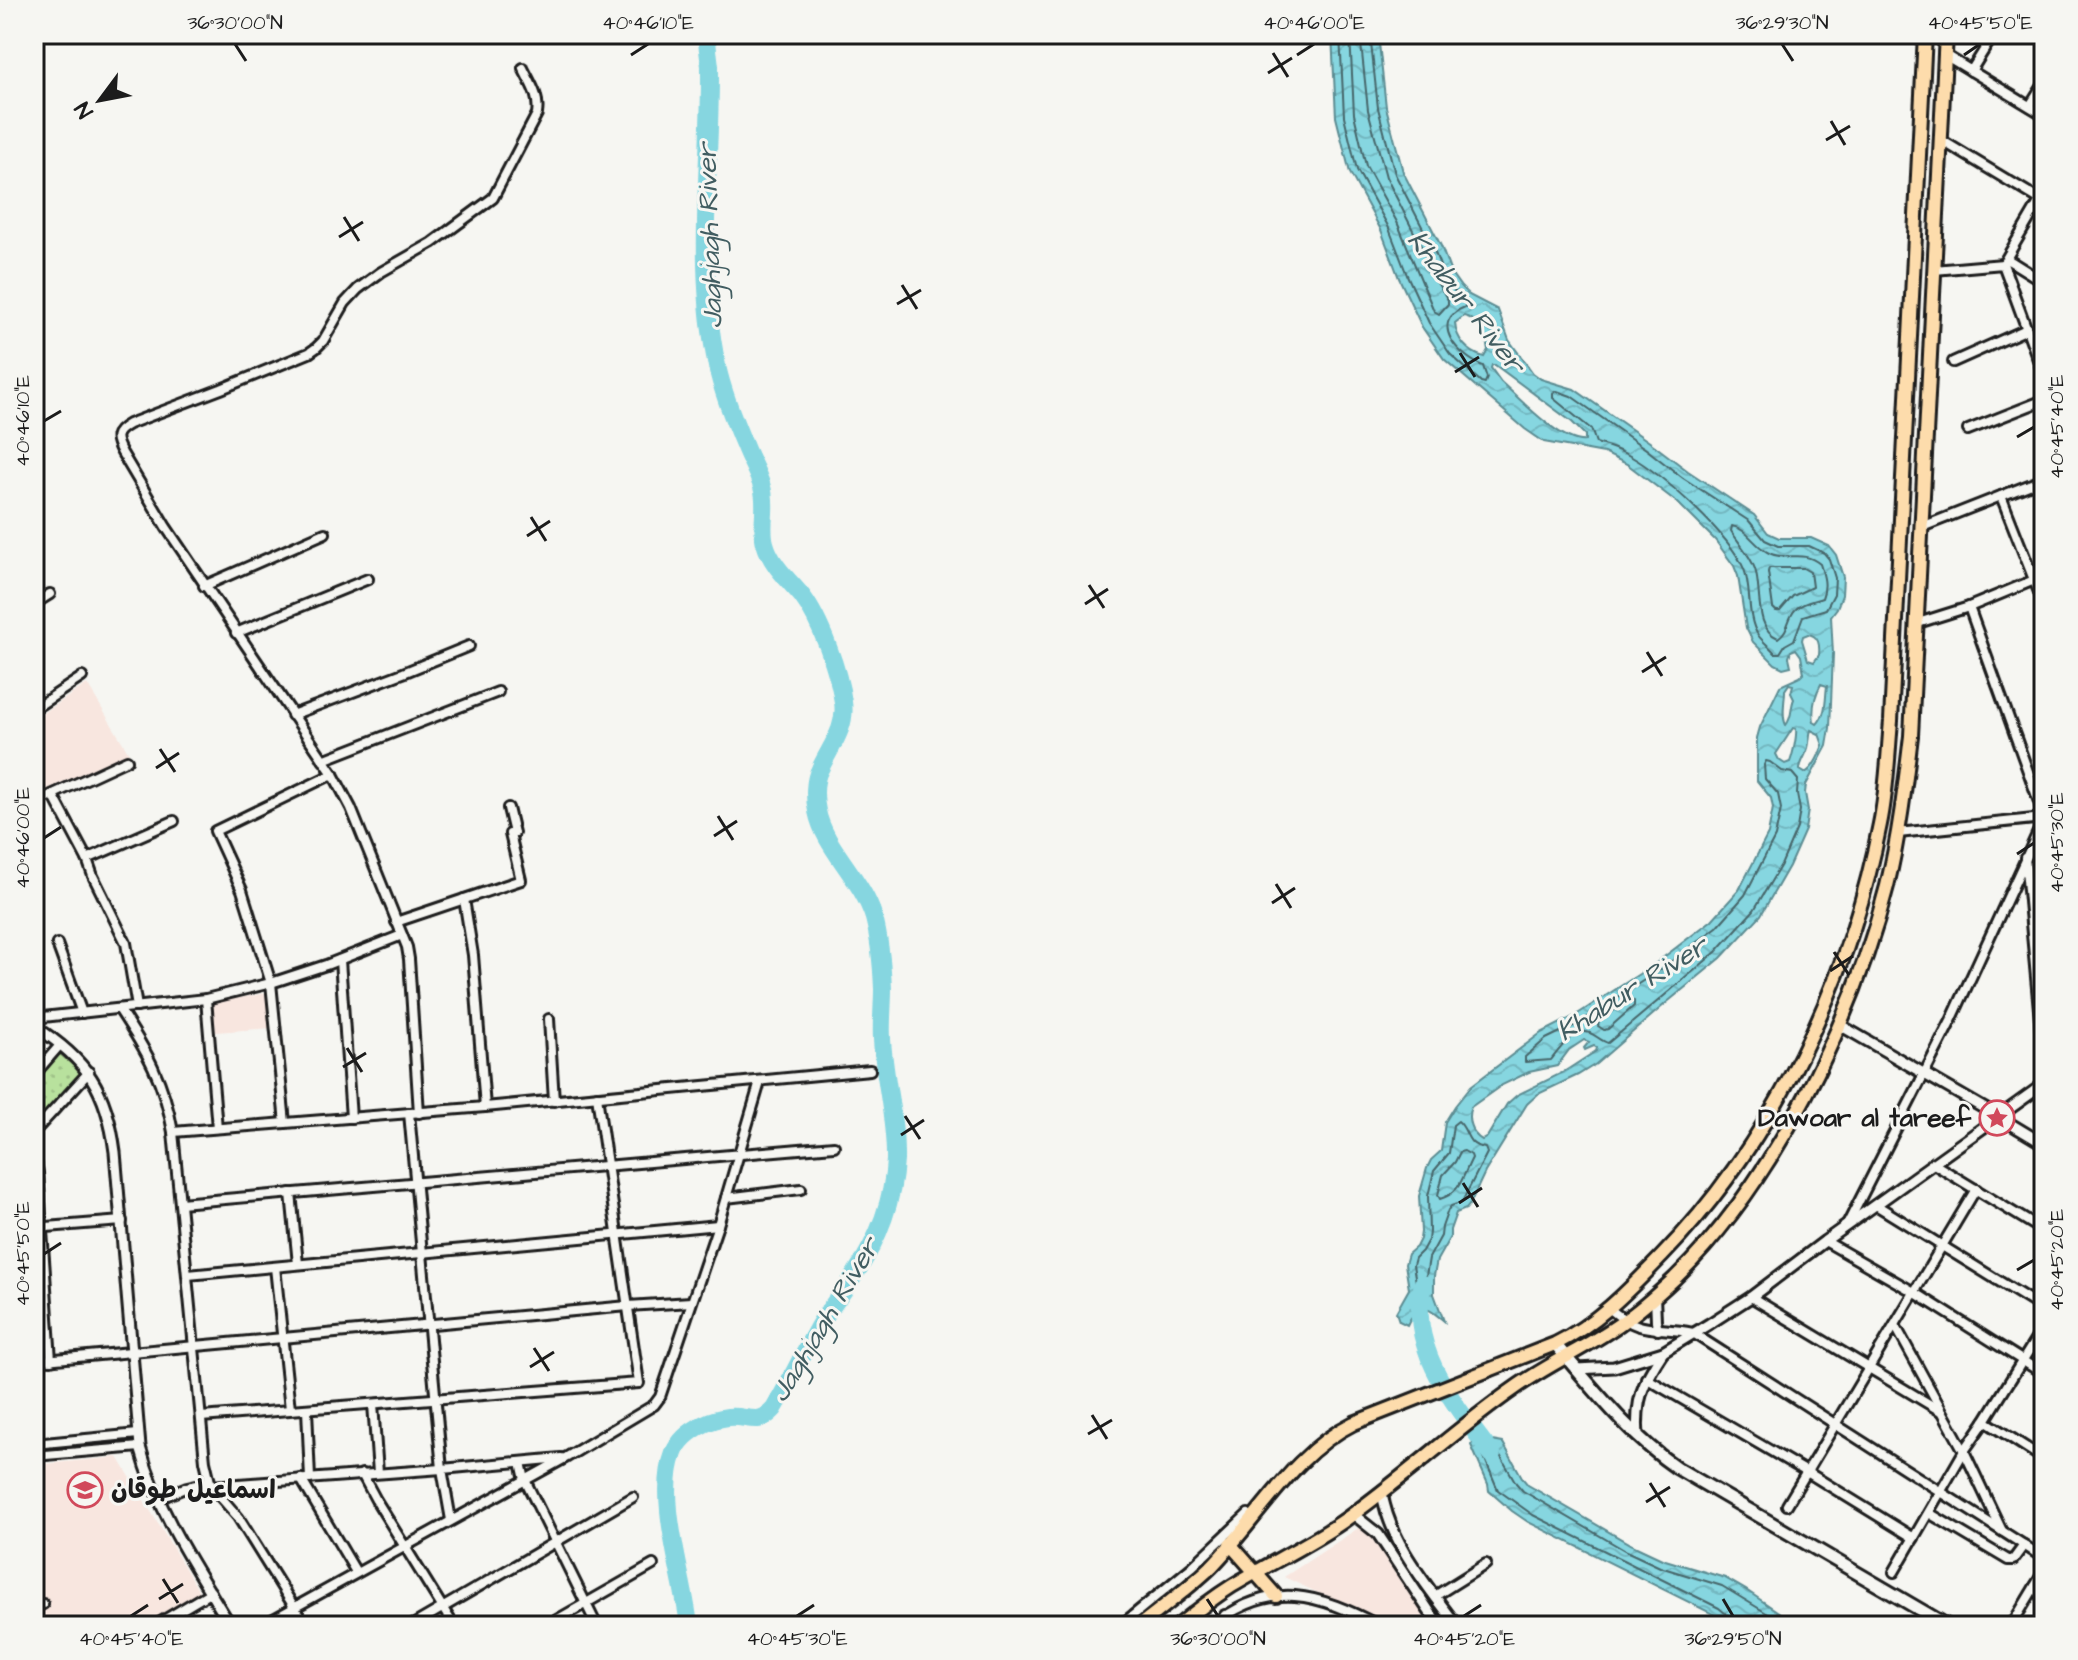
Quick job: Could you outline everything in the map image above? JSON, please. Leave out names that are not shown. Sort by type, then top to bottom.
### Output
[{"type":"highway","points":[[1139,1626],[1210,1568],[1321,1443],[1354,1423],[1555,1344],[1610,1309],[1703,1211],[1764,1124],[1792,1072],[1850,938],[1868,879],[1881,820],[1891,721],[1925,34]]},
{"type":"highway","points":[[1178,1626],[1217,1596],[1309,1544],[1353,1514],[1511,1390],[1624,1321],[1675,1278],[1706,1245],[1757,1177],[1792,1119],[1840,1025],[1887,886],[1898,833],[1911,736],[1946,34]]},
{"type":"highway","points":[[1230,1544],[1276,1596]]},
{"type":"main road","points":[[1555,1344],[1638,1437],[1677,1468],[1948,1626]]},
{"type":"street","points":[[1971,71],[1994,34]]},
{"type":"street","points":[[1945,55],[2044,115]]},
{"type":"street","points":[[451,1520],[442,1469],[415,1184],[409,959],[402,935],[351,808],[333,774],[166,527],[122,453],[116,436],[120,429],[309,353],[323,341],[345,303],[358,289],[432,243],[493,198],[537,114],[537,96],[523,68]]},
{"type":"street","points":[[2030,106],[2044,84]]},
{"type":"street","points":[[1941,140],[2043,199],[2005,261],[2044,376]]},
{"type":"street","points":[[1934,270],[2005,261],[2044,282]]},
{"type":"street","points":[[1953,362],[2027,329]]},
{"type":"street","points":[[1968,430],[2044,400]]},
{"type":"street","points":[[1922,527],[2044,479]]},
{"type":"street","points":[[2001,496],[2040,578],[2044,605]]},
{"type":"street","points":[[204,586],[325,533]]},
{"type":"street","points":[[1918,623],[1969,607],[2040,578]]},
{"type":"street","points":[[236,633],[368,579]]},
{"type":"street","points":[[34,604],[50,594]]},
{"type":"street","points":[[1846,1226],[1925,1074],[2044,818],[1969,607]]},
{"type":"street","points":[[292,715],[469,646]]},
{"type":"street","points":[[34,709],[82,677]]},
{"type":"street","points":[[323,760],[498,692]]},
{"type":"street","points":[[34,803],[127,760]]},
{"type":"street","points":[[285,1123],[271,983],[242,890],[215,831],[333,774]]},
{"type":"street","points":[[53,795],[126,943],[137,1007]]},
{"type":"street","points":[[396,922],[521,880],[510,834],[514,833],[508,808]]},
{"type":"street","points":[[1898,833],[2044,818]]},
{"type":"street","points":[[87,859],[174,821]]},
{"type":"street","points":[[2025,858],[2044,1064]]},
{"type":"street","points":[[464,899],[473,955],[485,1107]]},
{"type":"street","points":[[34,1018],[206,999],[271,983],[402,935]]},
{"type":"street","points":[[57,944],[82,1013]]},
{"type":"street","points":[[340,960],[351,1118]]},
{"type":"street","points":[[206,999],[217,1128]]},
{"type":"street","points":[[119,1009],[159,1079],[173,1132],[210,1484],[238,1517],[306,1626]]},
{"type":"street","points":[[549,1019],[554,1101]]},
{"type":"street","points":[[1840,1025],[2044,1144]]},
{"type":"street","points":[[34,1026],[89,1072],[99,1089],[112,1125],[140,1447],[158,1499],[231,1626]]},
{"type":"street","points":[[34,1075],[60,1045]]},
{"type":"street","points":[[173,1132],[554,1101],[870,1070]]},
{"type":"street","points":[[34,1132],[89,1072]]},
{"type":"street","points":[[261,1626],[567,1457],[658,1401],[718,1225],[760,1082]]},
{"type":"street","points":[[1577,1369],[1614,1367],[1663,1352],[1751,1297],[2044,1084]]},
{"type":"street","points":[[201,1417],[639,1383],[597,1096]]},
{"type":"street","points":[[180,1203],[834,1146]]},
{"type":"street","points":[[34,1151],[51,1360]]},
{"type":"street","points":[[1934,1164],[2044,1231]]},
{"type":"street","points":[[726,1198],[801,1189]]},
{"type":"street","points":[[1787,1505],[1976,1189]]},
{"type":"street","points":[[291,1193],[298,1264]]},
{"type":"street","points":[[1876,1205],[2044,1309]]},
{"type":"street","points":[[38,1228],[122,1221]]},
{"type":"street","points":[[188,1275],[718,1225]]},
{"type":"street","points":[[1825,1241],[1914,1292],[2044,1374]]},
{"type":"street","points":[[275,1267],[290,1409]]},
{"type":"street","points":[[1655,1295],[1658,1330]]},
{"type":"street","points":[[1751,1297],[1942,1411]]},
{"type":"street","points":[[34,1361],[691,1302]]},
{"type":"street","points":[[34,1309],[47,1307]]},
{"type":"street","points":[[1610,1309],[1634,1326],[1693,1333],[2044,1558]]},
{"type":"street","points":[[1895,1325],[1964,1451],[2003,1531]]},
{"type":"street","points":[[1894,1572],[1964,1451],[2044,1326]]},
{"type":"street","points":[[1638,1437],[1636,1417],[1639,1397],[1646,1378],[1663,1352]]},
{"type":"street","points":[[1646,1378],[1914,1538]]},
{"type":"street","points":[[373,1404],[378,1473]]},
{"type":"street","points":[[307,1409],[306,1479],[356,1572]]},
{"type":"street","points":[[1985,1421],[2044,1459]]},
{"type":"street","points":[[34,1444],[138,1434]]},
{"type":"street","points":[[34,1456],[140,1447]]},
{"type":"street","points":[[158,1499],[187,1487],[210,1484],[442,1469],[567,1457]]},
{"type":"street","points":[[521,1462],[525,1480],[597,1626]]},
{"type":"street","points":[[362,1474],[454,1626]]},
{"type":"street","points":[[1382,1492],[1390,1526],[1457,1626]]},
{"type":"street","points":[[411,1626],[633,1497]]},
{"type":"street","points":[[1929,1513],[2008,1560],[2013,1560],[2024,1545]]},
{"type":"street","points":[[1120,1626],[1192,1567],[1248,1514]]},
{"type":"street","points":[[1353,1514],[1378,1534],[1439,1626]]},
{"type":"street","points":[[1435,1596],[1486,1564]]},
{"type":"street","points":[[546,1626],[653,1565]]},
{"type":"street","points":[[2011,1626],[2044,1571]]},
{"type":"street","points":[[2035,1586],[2044,1600]]},
{"type":"street","points":[[154,1626],[211,1592]]},
{"type":"street","points":[[1212,1626],[1250,1602],[1291,1595],[1324,1601],[1376,1625]]},
{"type":"street","points":[[1225,1615],[1233,1626]]},
{"type":"shaded area","points":[[87,684],[129,753],[34,795],[34,719]]},
{"type":"shaded area","points":[[267,993],[272,1028],[216,1032],[212,1003]]},
{"type":"shaded area","points":[[118,1457],[200,1593],[149,1626],[34,1626],[34,1465]]},
{"type":"shaded area","points":[[1363,1525],[1431,1626],[1389,1626],[1284,1577]]},
{"type":"green space","points":[[59,1053],[82,1073],[34,1128],[34,1082]]},
{"type":"green space","points":[[34,1237],[38,1237],[44,1305],[34,1306]]},
{"type":"green space","points":[[44,1313],[48,1358],[34,1359],[34,1314]]},
{"type":"water","points":[[1332,34],[1378,34],[1386,107],[1403,172],[1441,246],[1451,273],[1469,295],[1498,310],[1509,340],[1533,373],[1541,379],[1574,389],[1754,515],[1768,533],[1779,538],[1811,538],[1829,546],[1836,555],[1843,577],[1842,595],[1831,616],[1833,654],[1827,746],[1806,785],[1808,810],[1805,830],[1761,915],[1721,958],[1596,1064],[1538,1094],[1527,1104],[1485,1172],[1470,1204],[1456,1213],[1450,1237],[1437,1260],[1434,1294],[1444,1321],[1423,1308],[1415,1312],[1407,1325],[1399,1321],[1396,1312],[1409,1289],[1405,1264],[1408,1254],[1420,1239],[1419,1196],[1427,1168],[1441,1151],[1445,1122],[1471,1086],[1541,1033],[1573,1017],[1656,963],[1712,920],[1739,890],[1768,834],[1773,808],[1771,798],[1757,781],[1760,727],[1780,686],[1804,673],[1801,656],[1796,649],[1791,651],[1789,657],[1791,666],[1783,668],[1753,642],[1746,628],[1734,566],[1715,540],[1678,503],[1627,464],[1604,453],[1544,442],[1444,359],[1422,327],[1381,230],[1350,173],[1336,117]],"holes":[[[1464,316],[1478,325],[1487,344],[1484,357],[1468,349],[1455,323]],[[1492,365],[1572,422],[1585,435],[1585,441],[1576,440],[1553,428],[1501,382]],[[1808,634],[1817,639],[1819,655],[1814,662],[1808,660],[1802,640]],[[1789,684],[1793,685],[1791,693],[1794,699],[1786,725],[1783,713],[1785,690]],[[1821,684],[1827,686],[1824,711],[1817,724],[1813,712]],[[1793,728],[1796,729],[1790,762],[1785,764],[1776,754]],[[1811,730],[1819,734],[1823,745],[1814,765],[1805,773],[1800,767]],[[1584,1040],[1589,1042],[1585,1050],[1594,1046],[1597,1048],[1562,1073],[1517,1095],[1507,1104],[1487,1137],[1482,1140],[1475,1134],[1469,1121],[1471,1107],[1502,1085],[1529,1072],[1557,1066],[1569,1050]]]},
{"type":"water","points":[[1481,1436],[1503,1443],[1528,1485],[1630,1544],[1662,1559],[1725,1578],[1783,1615],[1808,1626],[1729,1626],[1715,1615],[1528,1522],[1489,1491],[1471,1445]]},
{"type":"waterway","name":"Jaghjagh River","points":[[689,1626],[668,1493],[674,1453],[686,1436],[716,1419],[758,1419],[774,1409],[818,1327],[871,1248],[888,1205],[895,1160],[894,1129],[883,1054],[883,980],[876,927],[861,890],[827,838],[815,800],[818,773],[837,737],[842,720],[841,690],[816,619],[768,551],[764,536],[762,487],[737,427],[717,366],[707,291],[710,66],[706,34]]},
{"type":"waterway","name":"Khabur River","points":[[1423,1284],[1420,1308],[1428,1353],[1450,1396],[1492,1454]]},
{"type":"place","name":"Dawoar al tareef","points":[[1997,1118]]},
{"type":"place","name":"اسماعيل طوقان","points":[[85,1490]]}]
